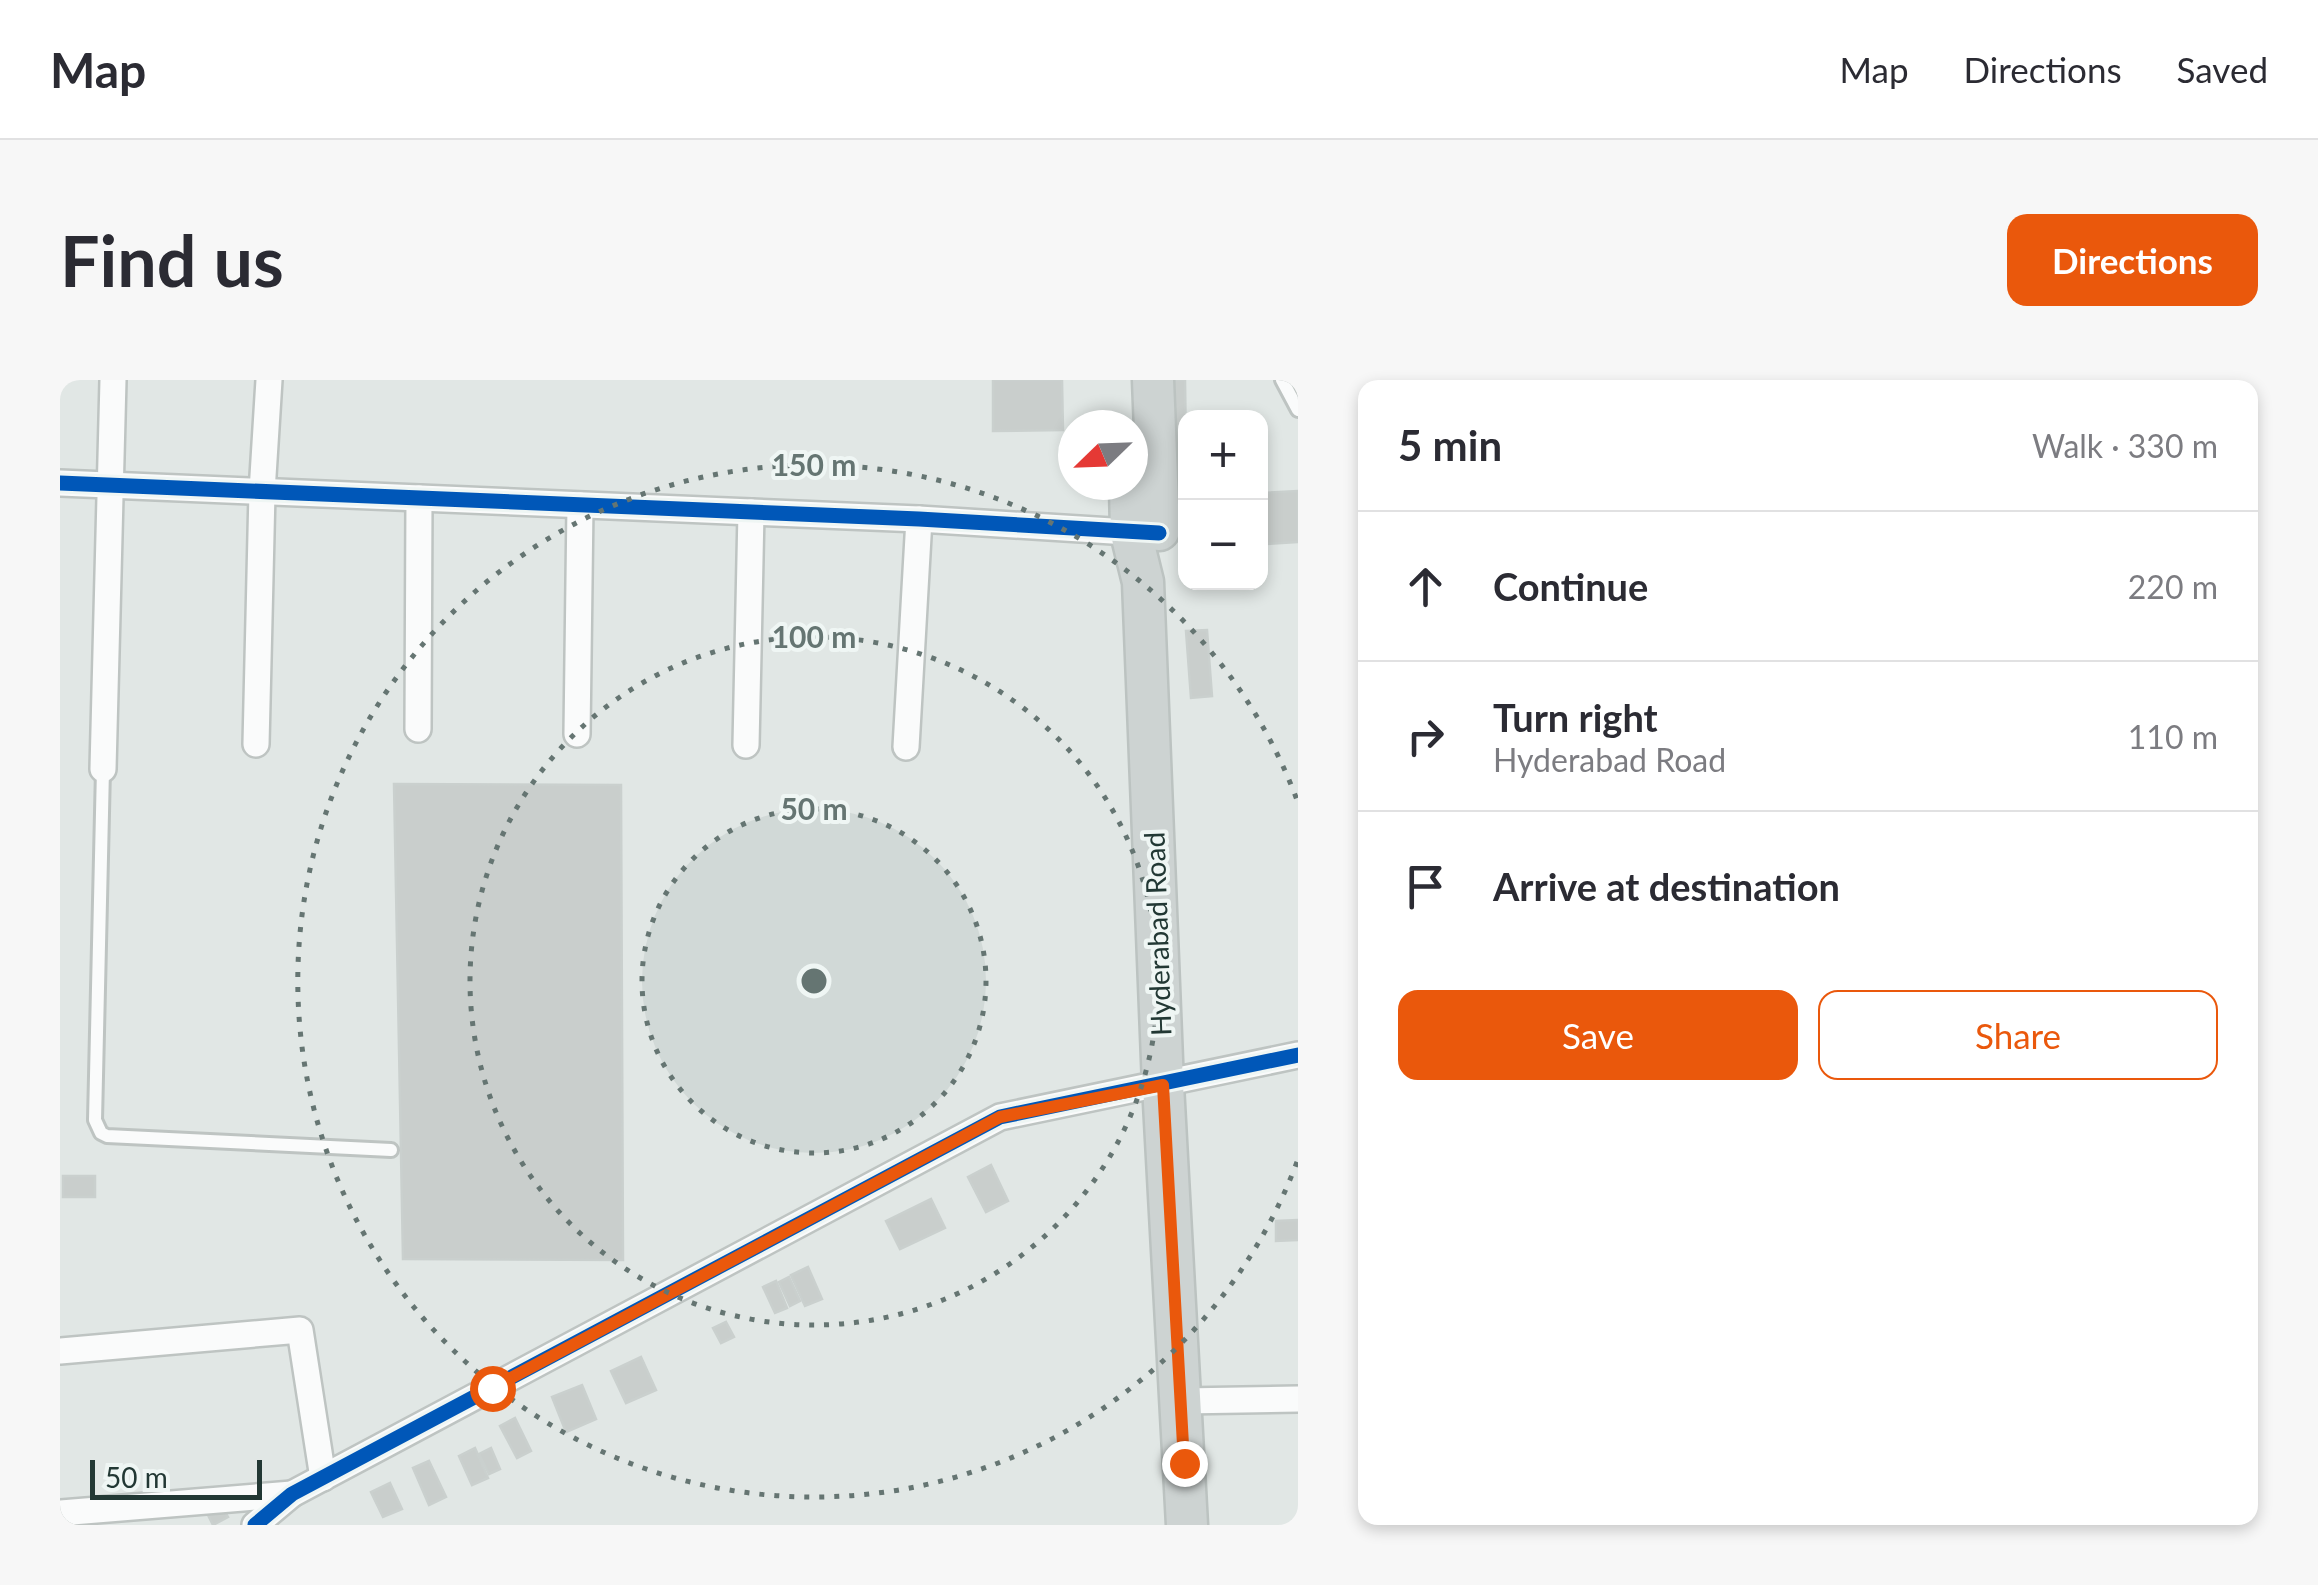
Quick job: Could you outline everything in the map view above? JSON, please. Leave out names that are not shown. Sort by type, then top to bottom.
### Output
[{"type":"main road","points":[[1128,380],[1129,410]]},
{"type":"main road","name":"Hyderabad Road","points":[[1153,380],[1142,582],[1187,1525]]},
{"type":"main road","name":"Hyderabad Road","points":[[1135,500],[1145,533]]},
{"type":"street","points":[[103,768],[114,380]]},
{"type":"street","points":[[256,744],[269,380]]},
{"type":"street","points":[[60,483],[1145,533]]},
{"type":"street","points":[[418,728],[419,498]]},
{"type":"street","points":[[577,734],[580,505]]},
{"type":"street","points":[[746,745],[750,512]]},
{"type":"street","points":[[906,747],[919,520]]},
{"type":"street","points":[[255,1525],[292,1494],[1000,1117],[1298,1055]]},
{"type":"street","points":[[60,1351],[300,1330],[323,1478]]},
{"type":"street","points":[[1182,1401],[1298,1399]]},
{"type":"street","points":[[60,1513],[292,1494]]},
{"type":"lane","points":[[1282,380],[1298,410]]},
{"type":"lane","points":[[103,768],[96,1120],[101,1133],[391,1150]]},
{"type":"building","points":[[993,380],[1062,380],[1058,430],[993,431]]},
{"type":"building","points":[[1168,380],[1185,380],[1185,410],[1178,410],[1178,449],[1171,449]]},
{"type":"building","points":[[1298,491],[1298,542],[1268,544],[1268,493]]},
{"type":"building","points":[[1207,630],[1212,696],[1191,698],[1186,631]]},
{"type":"building","points":[[394,784],[621,785],[623,1260],[403,1259]]},
{"type":"building","points":[[991,1165],[1008,1201],[986,1212],[968,1177]]},
{"type":"building","points":[[63,1176],[95,1176],[95,1197],[63,1197]]},
{"type":"building","points":[[931,1199],[945,1228],[900,1249],[886,1221]]},
{"type":"building","points":[[1298,1220],[1298,1240],[1276,1241],[1276,1221]]},
{"type":"building","points":[[808,1267],[822,1299],[805,1306],[791,1275]]},
{"type":"building","points":[[789,1277],[800,1301],[790,1306],[779,1282]]},
{"type":"building","points":[[776,1281],[787,1308],[775,1313],[763,1287]]},
{"type":"building","points":[[726,1322],[734,1337],[721,1343],[713,1328]]},
{"type":"building","points":[[641,1357],[656,1390],[626,1403],[611,1371]]},
{"type":"building","points":[[582,1385],[596,1419],[566,1432],[552,1397]]},
{"type":"building","points":[[515,1418],[531,1451],[517,1458],[500,1426]]},
{"type":"building","points":[[475,1448],[488,1478],[472,1485],[459,1456]]},
{"type":"building","points":[[491,1448],[500,1469],[489,1474],[479,1454]]},
{"type":"building","points":[[429,1461],[446,1497],[429,1505],[413,1468]]},
{"type":"building","points":[[390,1483],[402,1509],[383,1517],[371,1492]]},
{"type":"building","points":[[221,1505],[228,1517],[213,1525],[207,1513]]},
{"type":"cycle path","points":[[60,483],[919,519],[1159,533]]},
{"type":"cycle path","points":[[255,1525],[292,1494],[1000,1117],[1298,1055]]},
{"type":"route","points":[[492,1388],[1000,1117],[1163,1085],[1184,1463]]}]
